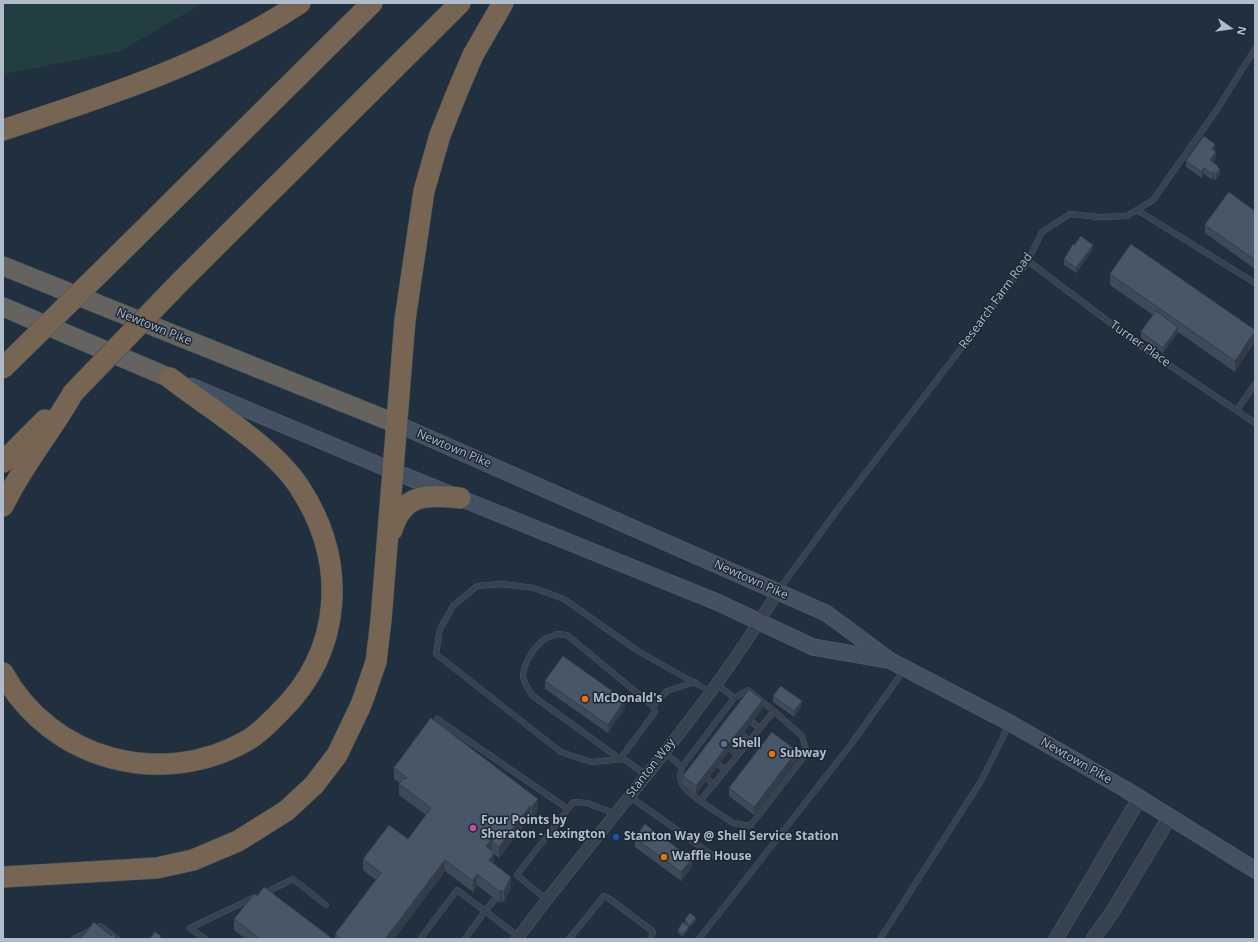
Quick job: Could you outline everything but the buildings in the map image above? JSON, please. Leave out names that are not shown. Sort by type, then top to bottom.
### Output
[{"type":"highway","points":[[3,130],[101,98],[190,62],[230,44],[300,3]]},
{"type":"highway","points":[[3,368],[372,3]]},
{"type":"highway","points":[[3,462],[73,393],[179,283],[460,3]]},
{"type":"highway","points":[[3,877],[157,868],[194,860],[238,842],[286,811],[314,786],[338,755],[361,705],[376,662],[388,546],[392,471],[405,320],[424,191],[440,135],[458,90],[474,55],[503,3]]},
{"type":"highway","name":"Newtown Pike","points":[[3,266],[397,424]]},
{"type":"highway","name":"Newtown Pike","points":[[3,307],[170,378]]},
{"type":"highway","points":[[3,673],[25,706],[44,724],[69,741],[95,754],[122,760],[153,764],[184,763],[228,750],[250,739],[268,724],[302,689],[315,664],[326,637],[332,611],[332,583],[328,551],[317,518],[300,487],[276,461],[248,435],[170,378]]},
{"type":"highway","points":[[3,506],[15,481],[62,412],[73,393]]},
{"type":"highway","points":[[388,546],[395,521],[401,510],[407,504],[415,499],[426,496],[460,498]]},
{"type":"main road","name":"Newtown Pike","points":[[170,378],[392,471],[717,602],[813,647],[898,664]]},
{"type":"main road","name":"Newtown Pike","points":[[397,424],[826,613],[898,664],[1010,723],[1139,799],[1255,870]]},
{"type":"street","name":"Stanton Way","points":[[518,938],[714,688],[759,622],[778,591]]},
{"type":"street","points":[[1056,939],[1139,799]]},
{"type":"street","points":[[1093,939],[1113,911],[1169,818]]},
{"type":"lane","name":"Research Farm Road","points":[[778,591],[838,509],[1028,261],[1042,232],[1070,214],[1099,217],[1127,216],[1153,200],[1216,111],[1255,49]]},
{"type":"lane","points":[[1138,210],[1255,283]]},
{"type":"lane","name":"Turner Place","points":[[1028,261],[1141,346],[1255,423]]},
{"type":"lane","points":[[1237,410],[1255,384]]},
{"type":"lane","points":[[646,775],[624,759],[591,762],[561,752],[436,654],[440,629],[452,606],[477,586],[502,584],[534,588],[564,599],[638,651],[695,682],[714,688],[734,698]]},
{"type":"lane","points":[[557,634],[567,635],[653,706],[655,712],[620,759],[533,696],[525,685],[523,676],[524,668],[538,644],[546,638],[557,634]]},
{"type":"lane","points":[[700,939],[852,743],[898,664]]},
{"type":"lane","points":[[653,706],[666,692],[695,682]]},
{"type":"lane","points":[[748,690],[802,736],[807,753],[750,826],[733,823],[700,801],[683,787],[679,776],[682,767],[688,764],[732,706],[734,698],[748,690]]},
{"type":"lane","points":[[700,801],[774,711]]},
{"type":"lane","points":[[437,719],[568,809]]},
{"type":"lane","points":[[752,722],[760,728]]},
{"type":"lane","points":[[880,939],[981,781],[1010,723]]},
{"type":"lane","points":[[742,735],[750,741]]},
{"type":"lane","points":[[731,749],[738,755]]},
{"type":"lane","points":[[664,752],[682,767]]},
{"type":"lane","points":[[719,765],[726,770]]},
{"type":"lane","points":[[708,779],[714,785]]},
{"type":"lane","points":[[630,796],[715,857]]},
{"type":"lane","points":[[512,880],[573,802],[586,803],[616,814]]},
{"type":"lane","points":[[517,875],[548,900]]},
{"type":"lane","points":[[205,939],[190,928],[293,879],[326,905]]},
{"type":"lane","points":[[420,939],[457,890],[518,938]]},
{"type":"lane","points":[[569,939],[604,896],[651,930],[652,934],[650,939]]},
{"type":"lane","points":[[465,939],[495,899]]},
{"type":"lane","points":[[74,939],[100,926],[117,939]]},
{"type":"green space","points":[[3,3],[203,3],[121,51],[3,74]]},
{"type":"place","name":"McDonald's","points":[[585,699]]},
{"type":"place","name":"Shell","points":[[724,744]]},
{"type":"place","name":"Subway","points":[[772,754]]},
{"type":"place","name":"Four Points by Sheraton - Lexington","points":[[473,828]]},
{"type":"place","name":"Stanton Way @ Shell Service Station","points":[[616,837]]},
{"type":"place","name":"Waffle House","points":[[664,857]]}]
